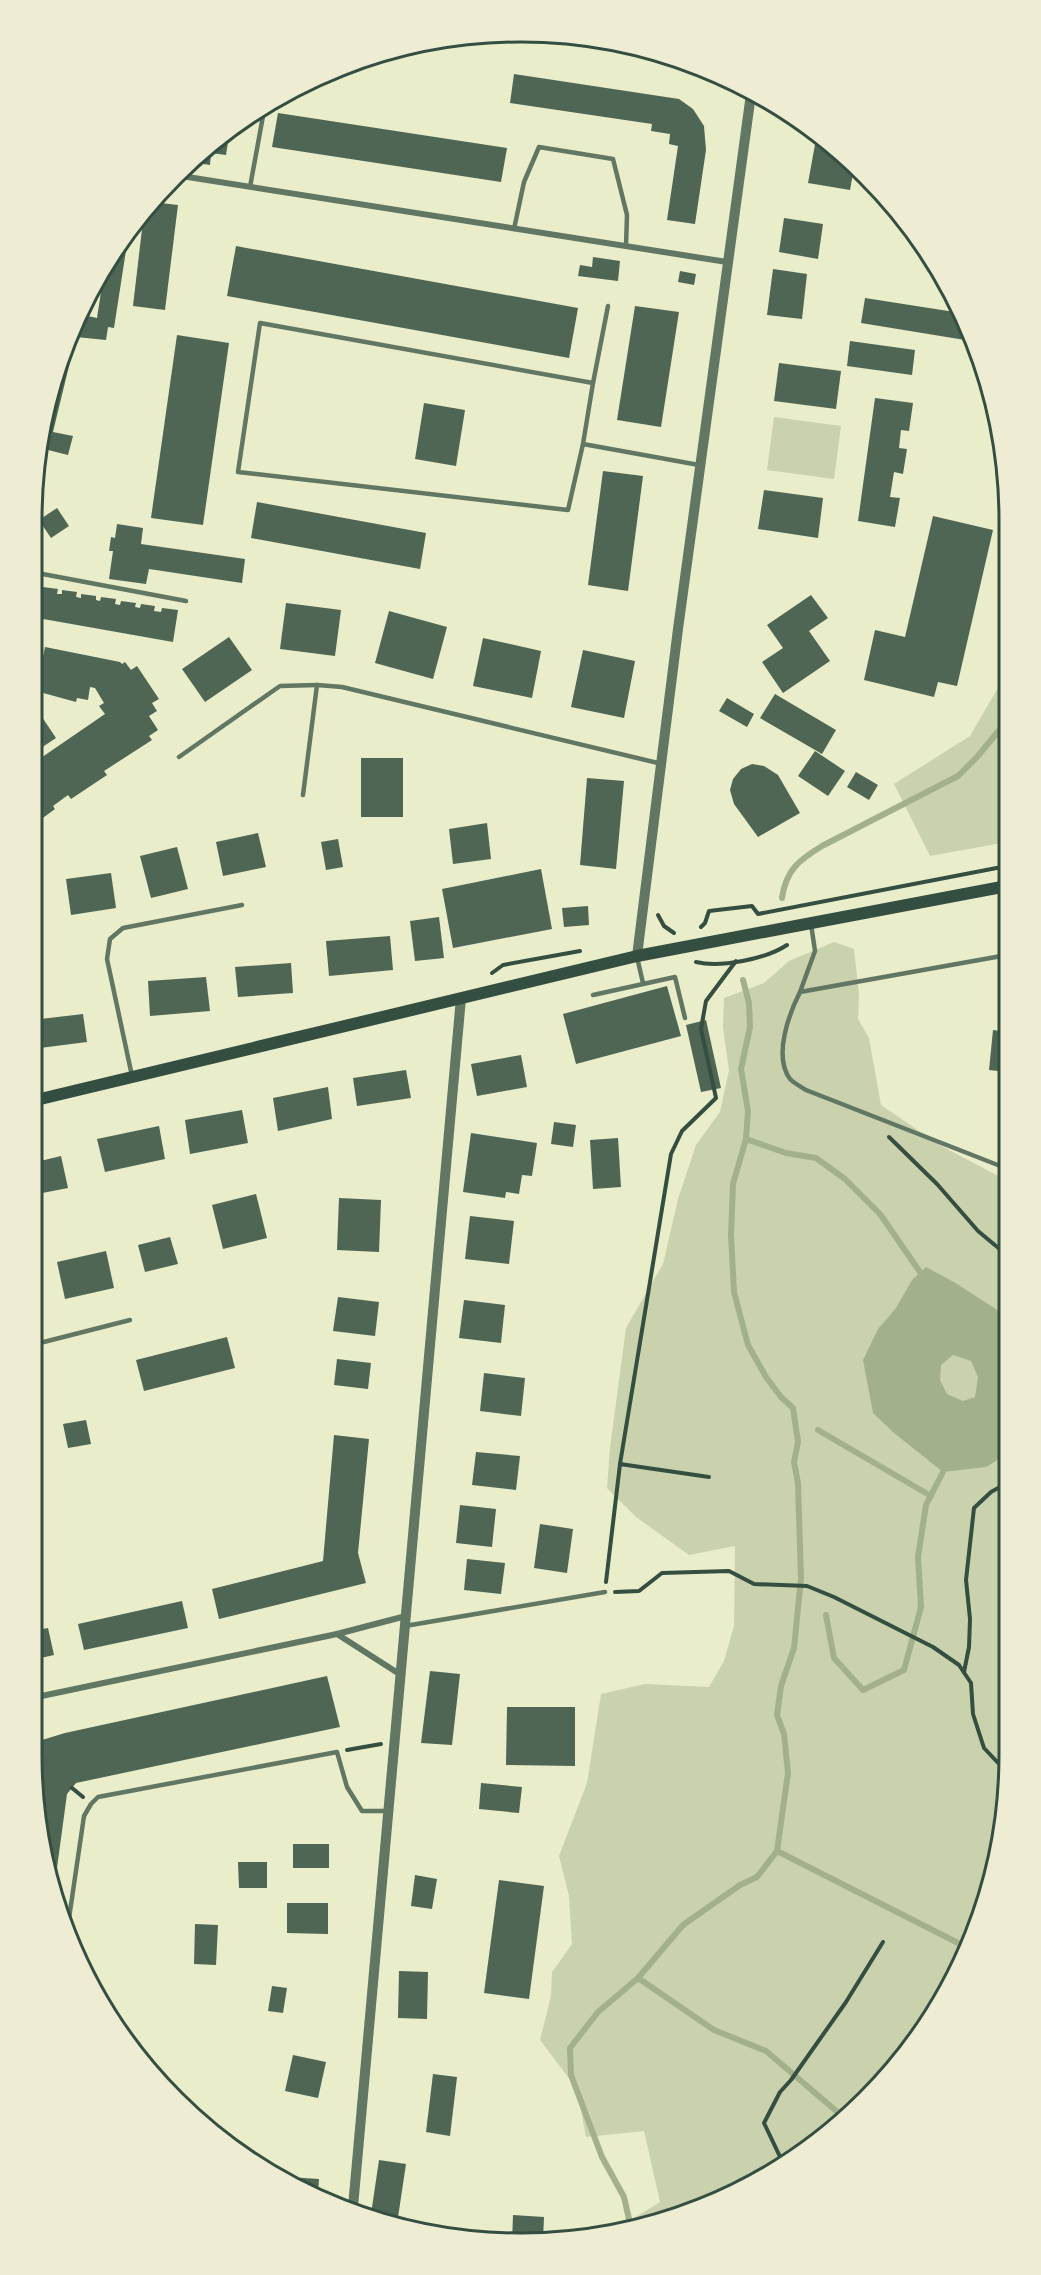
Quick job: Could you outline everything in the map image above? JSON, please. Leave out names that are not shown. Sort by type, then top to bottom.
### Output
[{"type":"main road","points":[[42,1098],[638,956],[999,888]]},
{"type":"street","points":[[638,956],[727,262],[750,101]]},
{"type":"street","points":[[187,177],[727,262]]},
{"type":"street","points":[[353,2203],[461,998]]},
{"type":"street","points":[[42,1696],[406,1621]]},
{"type":"street","points":[[338,1634],[401,1675]]},
{"type":"lane","points":[[250,187],[263,118]]},
{"type":"lane","points":[[514,229],[524,182],[539,147],[550,148],[613,159],[627,215],[626,246]]},
{"type":"lane","points":[[593,383],[260,323],[238,472],[568,510],[583,444],[608,306]]},
{"type":"lane","points":[[583,444],[702,466]]},
{"type":"lane","points":[[42,574],[186,601]]},
{"type":"lane","points":[[179,757],[280,686],[316,685],[342,687],[662,764]]},
{"type":"lane","points":[[303,795],[316,685]]},
{"type":"lane","points":[[132,1076],[107,958],[110,939],[123,928],[242,905]]},
{"type":"lane","points":[[811,924],[815,951],[789,1014],[783,1042],[784,1065],[791,1079],[806,1090],[999,1165]]},
{"type":"lane","points":[[638,956],[643,983]]},
{"type":"lane","points":[[800,992],[999,956]]},
{"type":"lane","points":[[593,995],[675,977],[685,1018]]},
{"type":"lane","points":[[42,1342],[130,1320]]},
{"type":"lane","points":[[406,1621],[605,1592]]},
{"type":"lane","points":[[70,1915],[84,1816],[98,1797],[337,1752],[347,1787],[362,1811],[388,1811]]},
{"type":"path","points":[[696,931],[705,923],[709,911],[752,906],[758,914],[999,868]]},
{"type":"path","points":[[656,912],[664,926],[674,933],[685,932]]},
{"type":"path","points":[[503,965],[585,950]]},
{"type":"path","points":[[710,966],[775,953]]},
{"type":"path","points":[[736,961],[706,1001],[701,1029],[716,1098],[682,1131],[671,1154],[620,1464],[605,1592],[639,1591],[662,1573],[729,1571],[754,1584],[807,1586],[933,1647],[959,1665],[971,1683],[973,1714],[984,1748],[999,1764]]},
{"type":"path","points":[[887,1136],[937,1185],[978,1231],[999,1248]]},
{"type":"path","points":[[620,1464],[709,1477]]},
{"type":"path","points":[[964,1672],[969,1647],[970,1619],[966,1580],[974,1508],[999,1488]]},
{"type":"path","points":[[337,1752],[395,1742]]},
{"type":"path","points":[[72,1788],[81,1795]]},
{"type":"path","points":[[780,2156],[764,2123],[780,2092],[846,2002],[883,1942]]},
{"type":"shaded area","points":[[774,417],[841,426],[834,479],[767,470]]},
{"type":"shaded area","points":[[999,686],[999,843],[930,856],[894,784],[970,736]]},
{"type":"shaded area","points":[[834,942],[854,949],[859,994],[858,1019],[869,1038],[881,1105],[938,1144],[999,1176],[999,1754],[995,1817],[983,1878],[963,1938],[935,1994],[900,2046],[880,2070],[859,2093],[812,2134],[760,2169],[704,2197],[631,2220],[660,2202],[644,2131],[586,2137],[577,2089],[540,2040],[551,1996],[552,1972],[572,1944],[569,1896],[559,1856],[587,1783],[601,1694],[645,1684],[709,1687],[724,1661],[734,1626],[735,1546],[689,1555],[636,1517],[607,1488],[610,1448],[626,1328],[663,1264],[678,1199],[696,1145],[720,1112],[729,1070],[723,1028],[724,998],[764,983],[789,961]]},
{"type":"shaded area","points":[[926,1267],[999,1311],[999,1459],[986,1467],[943,1472],[873,1413],[863,1360],[878,1329],[896,1308],[912,1280]],"holes":[[[953,1355],[971,1361],[978,1377],[975,1397],[963,1401],[947,1394],[940,1380],[941,1365]]]},
{"type":"building","points":[[514,74],[679,99],[693,109],[704,126],[706,150],[695,224],[667,220],[678,146],[669,144],[670,134],[651,131],[652,124],[510,103]]},
{"type":"building","points":[[278,113],[507,148],[501,182],[272,147]]},
{"type":"building","points":[[228,142],[226,155],[214,153]]},
{"type":"building","points":[[815,144],[853,176],[850,190],[808,183]]},
{"type":"building","points":[[211,156],[210,165],[202,164]]},
{"type":"building","points":[[163,203],[178,205],[165,310],[133,306],[142,228]]},
{"type":"building","points":[[784,218],[823,224],[818,259],[779,252]]},
{"type":"building","points":[[236,246],[578,308],[569,358],[227,296]]},
{"type":"building","points":[[126,251],[114,328],[108,327],[106,340],[78,337],[88,316],[97,318],[101,290]]},
{"type":"building","points":[[593,257],[620,261],[618,281],[578,276],[580,265],[592,267]]},
{"type":"building","points":[[773,269],[807,274],[802,319],[767,315]]},
{"type":"building","points":[[680,271],[696,274],[694,285],[678,282]]},
{"type":"building","points":[[865,298],[951,311],[964,340],[861,323]]},
{"type":"building","points":[[635,306],[679,312],[661,427],[617,420]]},
{"type":"building","points":[[177,335],[229,343],[203,525],[151,518]]},
{"type":"building","points":[[850,341],[915,350],[912,375],[847,366]]},
{"type":"building","points":[[72,353],[53,432],[73,436],[68,455],[47,450],[58,397]]},
{"type":"building","points":[[779,363],[841,371],[836,409],[774,401]]},
{"type":"building","points":[[875,398],[913,403],[909,431],[901,430],[899,448],[907,449],[903,474],[894,472],[890,497],[900,498],[895,527],[858,521]]},
{"type":"building","points":[[424,403],[465,410],[456,466],[415,459]]},
{"type":"building","points":[[603,471],[643,476],[628,591],[588,585]]},
{"type":"building","points":[[764,490],[823,498],[818,538],[758,529]]},
{"type":"building","points":[[257,502],[426,533],[420,569],[251,538]]},
{"type":"building","points":[[57,508],[69,526],[51,538],[42,524],[42,518]]},
{"type":"building","points":[[933,516],[993,530],[957,686],[938,682],[934,697],[864,680],[875,630],[905,637]]},
{"type":"building","points":[[117,524],[143,528],[141,544],[245,559],[242,583],[149,569],[146,584],[109,579],[113,551],[109,551],[111,537],[115,538]]},
{"type":"building","points":[[43,587],[58,589],[57,594],[62,594],[62,590],[77,592],[76,597],[81,598],[81,594],[96,596],[96,600],[100,601],[101,597],[116,599],[115,604],[120,605],[121,601],[136,603],[135,607],[140,608],[141,604],[155,606],[154,611],[161,612],[162,608],[178,610],[173,642],[42,619]]},
{"type":"building","points":[[811,595],[828,618],[809,631],[830,661],[783,693],[762,662],[783,648],[767,625]]},
{"type":"building","points":[[286,603],[341,610],[335,656],[280,649]]},
{"type":"building","points":[[389,611],[447,627],[433,679],[375,663]]},
{"type":"building","points":[[229,637],[252,670],[205,702],[182,669]]},
{"type":"building","points":[[483,638],[541,651],[532,698],[473,686]]},
{"type":"building","points":[[45,647],[122,664],[125,662],[131,670],[137,666],[159,699],[152,703],[157,711],[149,716],[158,730],[149,736],[152,740],[104,771],[107,775],[71,799],[68,795],[53,806],[55,809],[42,819],[42,757],[105,714],[99,706],[104,703],[95,688],[90,687],[88,700],[77,698],[76,702],[42,693],[42,662]]},
{"type":"building","points":[[583,650],[635,661],[624,718],[571,707]]},
{"type":"building","points":[[775,694],[836,730],[822,754],[760,718]]},
{"type":"building","points":[[727,698],[754,714],[747,727],[719,711]]},
{"type":"building","points":[[42,717],[56,738],[42,747]]},
{"type":"building","points":[[815,751],[845,771],[828,796],[798,776]]},
{"type":"building","points":[[361,758],[403,758],[403,817],[361,817]]},
{"type":"building","points":[[752,764],[764,766],[778,775],[800,813],[758,837],[734,804],[730,790],[733,779],[741,769]]},
{"type":"building","points":[[856,772],[878,785],[869,800],[847,787]]},
{"type":"building","points":[[587,778],[624,781],[616,869],[580,865]]},
{"type":"building","points":[[487,823],[491,859],[453,864],[449,829]]},
{"type":"building","points":[[258,833],[266,867],[223,876],[216,842]]},
{"type":"building","points":[[338,839],[343,867],[326,870],[321,842]]},
{"type":"building","points":[[177,847],[188,889],[151,898],[140,856]]},
{"type":"building","points":[[541,869],[552,929],[453,948],[442,889]]},
{"type":"building","points":[[111,873],[116,908],[71,915],[66,879]]},
{"type":"building","points":[[588,906],[589,925],[564,927],[562,908]]},
{"type":"building","points":[[439,917],[444,958],[415,961],[410,921]]},
{"type":"building","points":[[390,936],[393,970],[329,976],[326,941]]},
{"type":"building","points":[[291,963],[293,993],[238,997],[235,967]]},
{"type":"building","points":[[206,977],[210,1011],[150,1016],[148,981]]},
{"type":"building","points":[[667,986],[681,1036],[576,1064],[563,1014]]},
{"type":"building","points":[[83,1014],[87,1042],[42,1048],[42,1019]]},
{"type":"building","points":[[706,1020],[721,1088],[701,1092],[686,1025]]},
{"type":"building","points":[[993,1030],[999,1031],[999,1071],[989,1070]]},
{"type":"building","points":[[521,1055],[527,1087],[477,1096],[471,1064]]},
{"type":"building","points":[[406,1070],[411,1098],[357,1106],[353,1078]]},
{"type":"building","points":[[328,1087],[332,1119],[278,1131],[273,1098]]},
{"type":"building","points":[[242,1110],[248,1143],[190,1154],[185,1120]]},
{"type":"building","points":[[554,1122],[576,1125],[573,1147],[551,1144]]},
{"type":"building","points":[[159,1126],[165,1159],[105,1172],[97,1139]]},
{"type":"building","points":[[471,1133],[537,1143],[532,1176],[522,1175],[519,1194],[506,1192],[505,1198],[463,1192]]},
{"type":"building","points":[[618,1138],[621,1187],[593,1189],[590,1140]]},
{"type":"building","points":[[61,1156],[68,1188],[42,1193],[42,1161]]},
{"type":"building","points":[[256,1194],[267,1238],[223,1249],[212,1205]]},
{"type":"building","points":[[339,1198],[381,1200],[379,1252],[337,1250]]},
{"type":"building","points":[[470,1216],[514,1221],[509,1264],[465,1259]]},
{"type":"building","points":[[170,1237],[178,1264],[145,1272],[138,1245]]},
{"type":"building","points":[[106,1251],[114,1288],[65,1299],[57,1262]]},
{"type":"building","points":[[338,1297],[379,1302],[375,1336],[333,1331]]},
{"type":"building","points":[[464,1300],[505,1305],[501,1343],[459,1338]]},
{"type":"building","points":[[227,1337],[235,1368],[144,1391],[136,1360]]},
{"type":"building","points":[[337,1359],[371,1363],[368,1389],[334,1385]]},
{"type":"building","points":[[484,1373],[525,1378],[521,1416],[480,1411]]},
{"type":"building","points":[[86,1420],[91,1444],[68,1448],[63,1424]]},
{"type":"building","points":[[334,1435],[369,1439],[358,1553],[366,1583],[219,1619],[212,1589],[323,1561]]},
{"type":"building","points":[[476,1452],[520,1456],[516,1490],[472,1485]]},
{"type":"building","points":[[460,1505],[496,1509],[492,1547],[456,1543]]},
{"type":"building","points":[[540,1524],[573,1529],[567,1573],[534,1568]]},
{"type":"building","points":[[467,1559],[505,1563],[501,1594],[464,1590]]},
{"type":"building","points":[[182,1601],[188,1628],[84,1650],[78,1624]]},
{"type":"building","points":[[48,1628],[54,1655],[42,1658],[42,1629]]},
{"type":"building","points":[[430,1671],[460,1674],[452,1745],[421,1743]]},
{"type":"building","points":[[327,1676],[340,1727],[76,1783],[67,1794],[56,1872],[46,1817],[42,1740]]},
{"type":"building","points":[[507,1707],[575,1707],[575,1766],[506,1765]]},
{"type":"building","points":[[481,1783],[522,1787],[519,1813],[479,1809]]},
{"type":"building","points":[[293,1844],[329,1844],[329,1868],[293,1868]]},
{"type":"building","points":[[238,1862],[267,1862],[267,1888],[239,1888]]},
{"type":"building","points":[[415,1875],[437,1879],[432,1909],[411,1906]]},
{"type":"building","points":[[499,1880],[544,1886],[529,1999],[484,1993]]},
{"type":"building","points":[[287,1903],[328,1903],[328,1934],[287,1933]]},
{"type":"building","points":[[195,1924],[218,1925],[216,1965],[194,1964]]},
{"type":"building","points":[[399,1971],[428,1972],[427,2019],[398,2018]]},
{"type":"building","points":[[272,1986],[287,1988],[283,2013],[268,2011]]},
{"type":"building","points":[[293,2055],[326,2062],[318,2098],[285,2091]]},
{"type":"building","points":[[433,2074],[457,2077],[450,2136],[426,2132]]},
{"type":"building","points":[[379,2160],[406,2164],[398,2217],[372,2209]]},
{"type":"building","points":[[297,2178],[319,2179],[318,2188]]},
{"type":"building","points":[[513,2215],[544,2217],[543,2232],[512,2233]]},
{"type":"waterway","points":[[782,898],[790,873],[800,861],[822,846],[958,776],[999,730]]},
{"type":"waterway","points":[[629,2220],[624,2197],[602,2157],[571,2075],[570,2048],[598,2012],[638,1978],[683,1925],[740,1885],[757,1877],[777,1851],[788,1773],[784,1734],[777,1715],[781,1686],[794,1648],[801,1578],[798,1483],[794,1462],[798,1442],[793,1408],[781,1397],[766,1377],[748,1345],[734,1292],[731,1235],[733,1184],[746,1139],[748,1111],[741,1069],[750,1027],[749,1003],[743,980]]},
{"type":"waterway","points":[[746,1139],[786,1153],[816,1158],[845,1179],[880,1214],[920,1272]]},
{"type":"waterway","points":[[818,1430],[931,1496]]},
{"type":"waterway","points":[[826,1615],[834,1658],[863,1690],[904,1670],[921,1607],[918,1557],[926,1505],[943,1472]]},
{"type":"waterway","points":[[777,1851],[960,1944]]},
{"type":"waterway","points":[[638,1978],[714,2030],[766,2051],[838,2112]]}]
